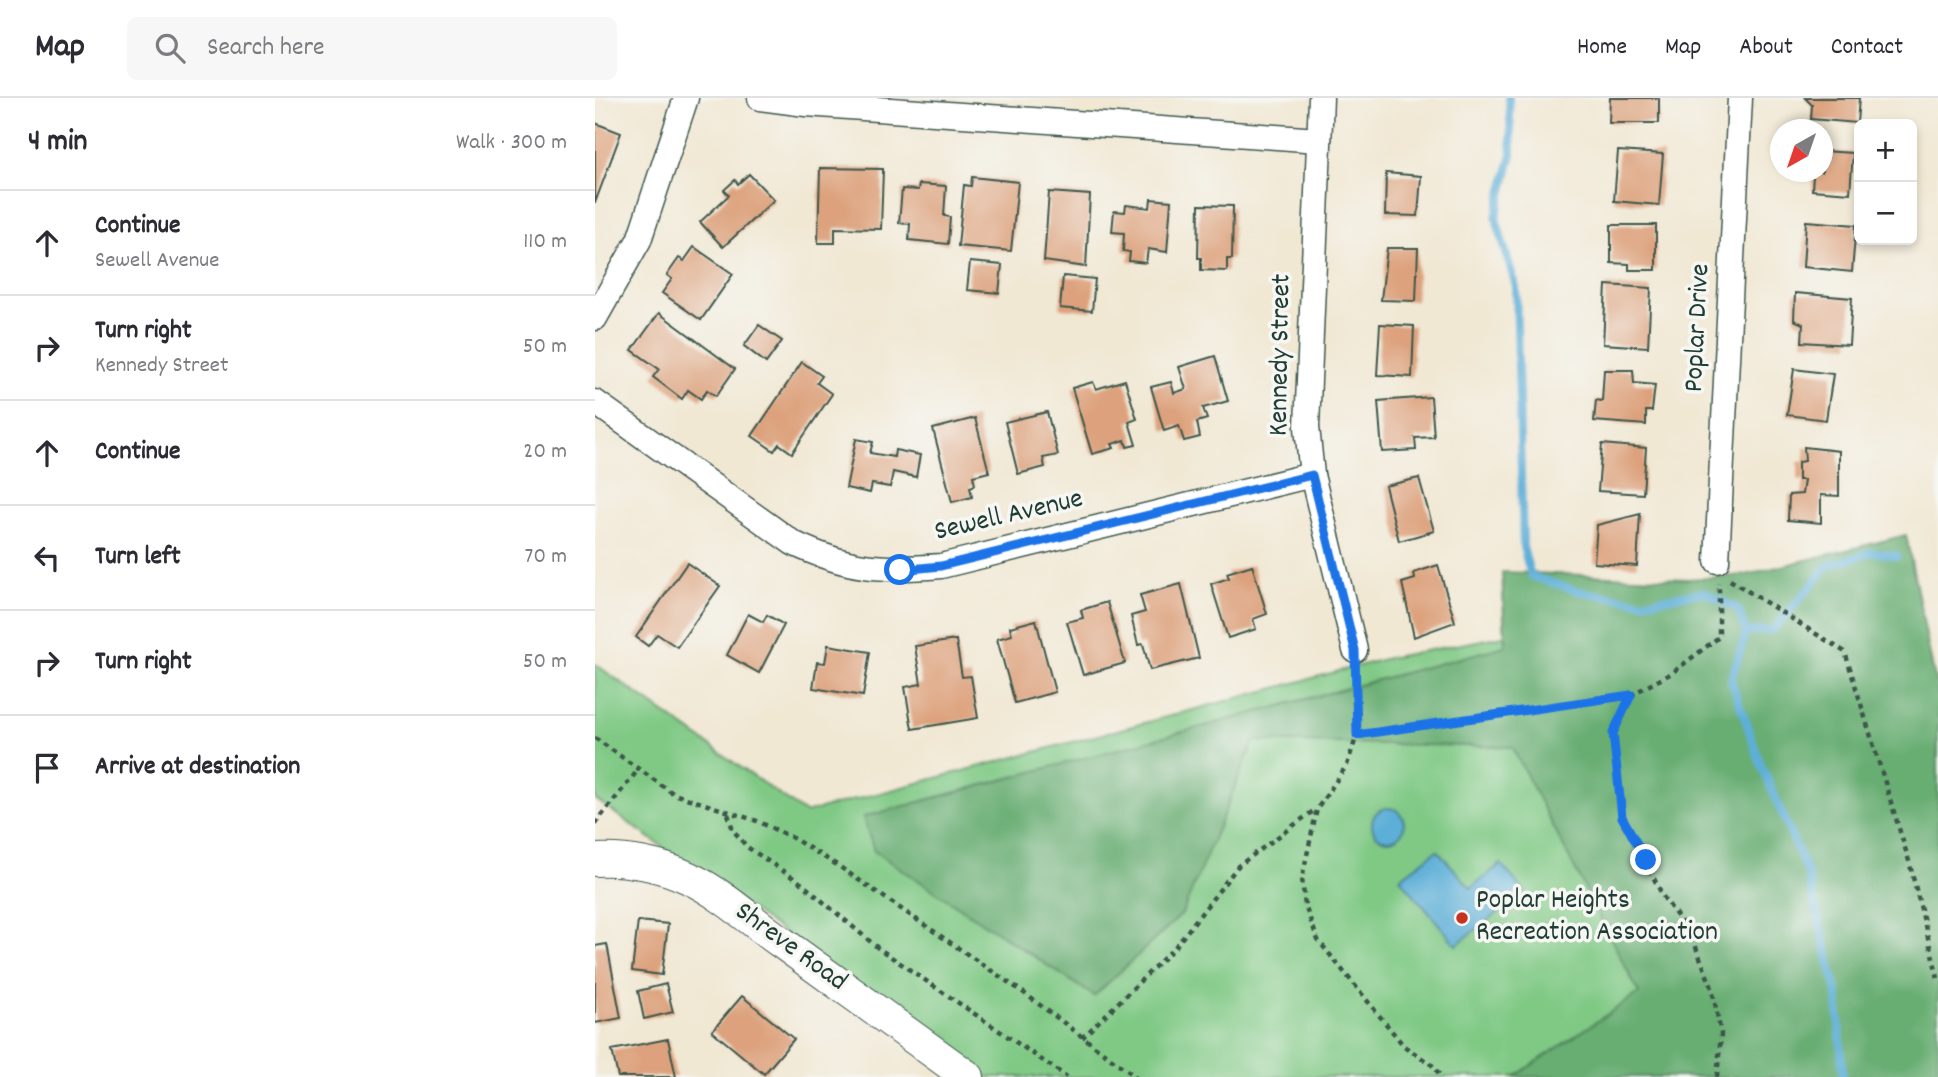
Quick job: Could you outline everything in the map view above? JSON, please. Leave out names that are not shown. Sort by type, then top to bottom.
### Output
[{"type":"main road","name":"Shreve Road","points":[[595,860],[660,867],[689,878],[734,905],[772,936],[968,1077]]},
{"type":"street","points":[[595,318],[639,240],[686,98]]},
{"type":"street","points":[[759,98],[806,104],[1319,140]]},
{"type":"street","name":"Kennedy Street","points":[[1321,98],[1307,427],[1312,475],[1355,650]]},
{"type":"street","name":"Poplar Drive","points":[[1722,575],[1740,98]]},
{"type":"street","name":"Sewell Avenue","points":[[595,402],[793,542],[823,557],[857,566],[900,570],[941,566],[1312,475]]},
{"type":"path","points":[[1357,735],[1631,695],[1672,673],[1719,637],[1722,575],[1845,653],[1909,861],[1938,978]]},
{"type":"path","points":[[1082,1038],[1175,947],[1238,866],[1317,809],[1347,765],[1357,735],[1355,650]]},
{"type":"path","points":[[1631,695],[1613,733],[1622,817],[1664,898],[1692,937],[1711,988],[1721,1034],[1717,1077]]},
{"type":"path","points":[[595,738],[674,794],[757,821],[791,837],[837,865],[1024,993],[1136,1077]]},
{"type":"path","points":[[595,824],[638,770]]},
{"type":"path","points":[[1317,809],[1302,878],[1305,906],[1318,940],[1404,1046],[1432,1065],[1442,1077]]},
{"type":"path","points":[[728,813],[733,830],[747,847],[801,883],[878,948],[1067,1077]]},
{"type":"green space","name":"Poplar Heights Recreation Association","points":[[1906,535],[1938,695],[1938,1077],[1514,1077],[1639,993],[1512,747],[1254,741],[1182,914],[1094,996],[874,851],[863,817],[1505,646],[1502,572],[1689,579],[1746,575]]},
{"type":"green space","name":"Poplar Heights Recreation Association","points":[[1879,577],[1938,1077],[987,1077],[595,799],[595,664],[805,813],[1388,658],[1498,637]]},
{"type":"water","points":[[1388,808],[1399,813],[1404,824],[1399,835],[1388,840],[1377,835],[1372,824],[1377,813]]},
{"type":"water","name":"Poplar Heights Recreation Association","points":[[1437,850],[1471,888],[1501,864],[1525,892],[1456,945],[1400,878]]},
{"type":"building","points":[[1610,98],[1659,98],[1659,123],[1609,123]]},
{"type":"building","points":[[1805,98],[1859,98],[1857,119],[1854,119],[1854,123],[1811,119],[1812,105]]},
{"type":"building","points":[[595,123],[621,133],[595,203]]},
{"type":"building","points":[[1618,151],[1663,154],[1659,205],[1614,201]]},
{"type":"building","points":[[1833,152],[1853,153],[1850,193],[1812,190],[1813,182],[1833,182]]},
{"type":"building","points":[[820,168],[883,169],[881,229],[835,228],[835,243],[818,243]]},
{"type":"building","points":[[1386,173],[1421,176],[1418,216],[1385,215]]},
{"type":"building","points":[[749,174],[774,200],[723,247],[700,222],[729,195],[724,190],[735,180],[738,184]]},
{"type":"building","points":[[972,177],[1018,182],[1011,251],[958,246],[964,185],[971,186]]},
{"type":"building","points":[[919,184],[946,186],[944,216],[950,217],[948,244],[909,240],[910,224],[899,223],[902,189],[918,190]]},
{"type":"building","points":[[1049,192],[1090,195],[1086,267],[1044,261]]},
{"type":"building","points":[[1151,199],[1171,201],[1167,252],[1148,249],[1146,263],[1129,261],[1130,252],[1123,251],[1124,233],[1112,232],[1114,211],[1125,212],[1126,205],[1150,208]]},
{"type":"building","points":[[1199,205],[1233,206],[1232,259],[1227,259],[1227,271],[1201,270],[1201,258],[1198,258]]},
{"type":"building","points":[[1806,221],[1854,225],[1852,272],[1803,267]]},
{"type":"building","points":[[1611,225],[1656,225],[1656,270],[1629,270],[1629,264],[1611,263]]},
{"type":"building","points":[[694,247],[733,274],[701,320],[662,293],[672,279],[667,275],[679,258],[684,261]]},
{"type":"building","points":[[1387,248],[1418,248],[1416,301],[1381,300]]},
{"type":"building","points":[[970,262],[1002,265],[999,293],[967,290]]},
{"type":"building","points":[[1063,276],[1095,279],[1092,311],[1060,308]]},
{"type":"building","points":[[1606,285],[1651,288],[1648,347],[1603,344]]},
{"type":"building","points":[[1795,293],[1852,298],[1849,345],[1802,342],[1803,324],[1794,320]]},
{"type":"building","points":[[659,313],[735,369],[716,396],[707,390],[701,399],[688,390],[682,399],[653,377],[659,369],[632,350]]},
{"type":"building","points":[[1380,324],[1414,326],[1412,377],[1377,375]]},
{"type":"building","points":[[759,325],[782,341],[766,363],[744,346]]},
{"type":"building","points":[[1215,356],[1228,401],[1203,408],[1207,419],[1197,422],[1200,437],[1184,441],[1179,426],[1164,431],[1151,387],[1171,382],[1174,393],[1186,389],[1179,367]]},
{"type":"building","points":[[802,362],[822,376],[817,383],[832,394],[792,453],[779,444],[774,451],[752,436]]},
{"type":"building","points":[[1794,369],[1833,374],[1826,420],[1787,415]]},
{"type":"building","points":[[1604,370],[1633,370],[1634,383],[1655,385],[1652,411],[1646,411],[1646,425],[1594,421],[1596,400],[1602,401]]},
{"type":"building","points":[[1125,380],[1137,419],[1129,422],[1136,445],[1127,447],[1125,440],[1112,444],[1114,448],[1092,454],[1072,388],[1093,382],[1096,389]]},
{"type":"building","points":[[1431,397],[1434,437],[1415,438],[1416,450],[1382,452],[1378,401]]},
{"type":"building","points":[[1047,412],[1058,455],[1043,458],[1045,467],[1018,474],[1005,422]]},
{"type":"building","points":[[975,418],[989,472],[973,476],[975,485],[970,487],[972,497],[952,502],[933,429]]},
{"type":"building","points":[[856,439],[873,442],[870,453],[894,457],[895,450],[920,455],[916,477],[893,472],[890,487],[872,484],[870,493],[846,488]]},
{"type":"building","points":[[1602,444],[1646,448],[1643,494],[1598,491]]},
{"type":"building","points":[[1804,447],[1839,451],[1839,496],[1821,495],[1821,523],[1788,520],[1789,495],[1802,494],[1804,480],[1798,480],[1798,462],[1805,461]]},
{"type":"building","points":[[1419,478],[1434,531],[1399,541],[1385,486]]},
{"type":"building","points":[[1640,514],[1637,566],[1594,563],[1597,525]]},
{"type":"building","points":[[687,563],[720,586],[677,647],[657,634],[648,646],[636,637]]},
{"type":"building","points":[[1252,565],[1267,614],[1253,619],[1256,629],[1228,638],[1211,584],[1229,578],[1227,573]]},
{"type":"building","points":[[1438,565],[1455,622],[1414,637],[1402,583],[1415,579],[1414,573]]},
{"type":"building","points":[[1181,584],[1199,658],[1150,670],[1143,644],[1138,645],[1131,616],[1145,612],[1140,595]]},
{"type":"building","points":[[1107,602],[1125,663],[1083,675],[1067,622],[1083,618],[1081,610]]},
{"type":"building","points":[[748,614],[763,622],[767,615],[784,625],[759,673],[727,655]]},
{"type":"building","points":[[1036,620],[1055,692],[1015,703],[997,639],[1012,635],[1010,627]]},
{"type":"building","points":[[956,640],[962,677],[971,676],[978,718],[912,729],[905,687],[921,684],[915,646]]},
{"type":"building","points":[[828,645],[870,652],[863,696],[813,688],[817,662],[825,663]]},
{"type":"building","points":[[638,921],[668,924],[662,975],[632,971]]},
{"type":"building","points":[[607,944],[621,1018],[595,1023],[595,946]]},
{"type":"building","points":[[666,984],[673,1012],[644,1019],[638,991]]},
{"type":"building","points":[[742,996],[794,1039],[764,1074],[712,1031]]},
{"type":"building","points":[[668,1039],[676,1077],[618,1077],[612,1050]]},
{"type":"waterway","points":[[1509,98],[1512,154],[1496,218],[1516,287],[1523,547],[1531,576],[1578,591],[1642,602],[1704,592],[1738,609],[1746,632],[1731,680],[1760,762],[1807,872],[1837,992],[1843,1077]]},
{"type":"waterway","points":[[1746,632],[1773,630],[1828,566],[1872,552],[1897,556]]},
{"type":"place","name":"Poplar Heights Recreation Association","points":[[1462,918]]},
{"type":"route","points":[[900,570],[941,566],[1312,475],[1355,650],[1357,735],[1631,695],[1613,733],[1622,817],[1646,860]]}]
